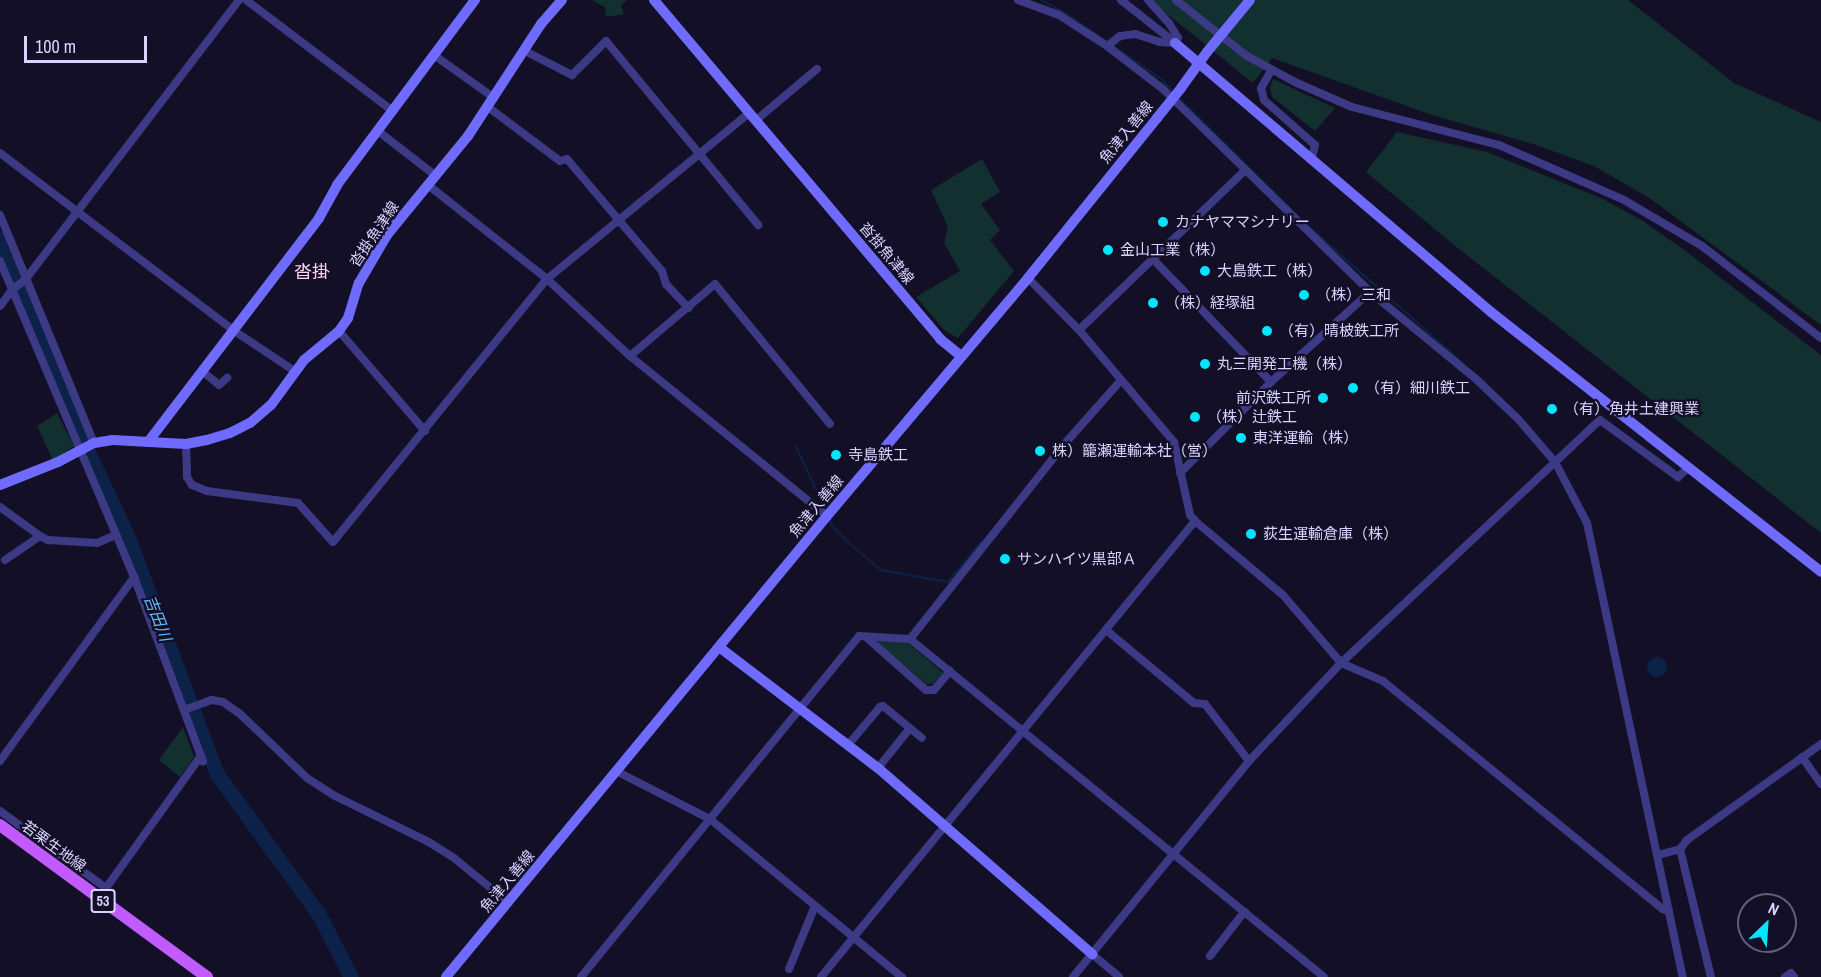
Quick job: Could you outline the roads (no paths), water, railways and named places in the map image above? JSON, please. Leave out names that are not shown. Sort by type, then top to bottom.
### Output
[{"type":"main road","name":"沓掛魚津線","points":[[1,483],[58,462],[86,446],[113,440],[186,444],[230,433],[250,423],[271,405],[304,360],[339,331],[348,318],[359,283],[387,235],[436,176],[491,103],[554,5],[562,0]]},
{"type":"main road","name":"沓掛魚津線","points":[[654,0],[940,339],[961,356]]},
{"type":"main road","name":"魚津入善線","points":[[446,977],[827,516],[1028,278],[1250,0]]},
{"type":"main road","points":[[148,442],[319,218],[337,185],[435,56],[470,2]]},
{"type":"main road","points":[[1175,43],[1491,312],[1821,572]]},
{"type":"main road","points":[[719,647],[878,768],[1092,954]]},
{"type":"main road","name":"若栗生地線","points":[[0,825],[207,977]]},
{"type":"street","points":[[0,306],[13,289],[24,281],[79,211],[239,0]]},
{"type":"street","points":[[246,0],[393,111]]},
{"type":"street","points":[[1018,0],[1059,15],[1107,46],[1163,89],[1370,292],[1476,379],[1519,420],[1555,462],[1587,523],[1683,977]]},
{"type":"street","points":[[1121,0],[1175,43]]},
{"type":"street","points":[[1148,0],[1169,23],[1178,38],[1175,43]]},
{"type":"street","points":[[1176,0],[1271,71],[1352,107],[1499,145],[1624,200],[1702,246],[1821,338]]},
{"type":"street","points":[[1107,46],[1120,36],[1135,34],[1160,42],[1175,43]]},
{"type":"street","points":[[525,51],[572,75],[606,41],[758,225]]},
{"type":"street","points":[[435,56],[560,161],[567,159],[662,271],[666,284],[688,308]]},
{"type":"street","points":[[186,444],[187,477],[192,484],[207,491],[298,503],[333,542],[547,279],[700,153],[817,69]]},
{"type":"street","points":[[1271,71],[1261,88],[1264,100],[1315,145],[1312,159]]},
{"type":"street","points":[[378,131],[436,176]]},
{"type":"street","points":[[0,153],[233,330],[296,372]]},
{"type":"street","points":[[1079,330],[1245,170]]},
{"type":"street","points":[[428,185],[547,279],[630,356],[827,516]]},
{"type":"street","points":[[0,215],[86,446],[116,536],[134,577],[202,759],[106,888],[0,811]]},
{"type":"street","points":[[1152,258],[1271,382]]},
{"type":"street","points":[[0,261],[86,446]]},
{"type":"street","points":[[1028,278],[1079,330],[1174,442],[1191,515],[1195,521],[1282,596],[1341,663],[1383,681],[1663,909],[1669,910]]},
{"type":"street","points":[[630,356],[715,284],[830,424]]},
{"type":"street","points":[[1180,473],[1271,382],[1370,292]]},
{"type":"street","points":[[339,331],[425,431]]},
{"type":"street","points":[[202,371],[219,385],[227,378]]},
{"type":"street","points":[[910,639],[1068,440],[1121,380]]},
{"type":"street","points":[[1073,977],[1249,761],[1341,663],[1600,420],[1678,477],[1689,467]]},
{"type":"street","points":[[0,507],[39,536],[48,540],[97,543],[116,536]]},
{"type":"street","points":[[821,977],[1195,521]]},
{"type":"street","points":[[5,560],[39,536]]},
{"type":"street","points":[[0,761],[134,577]]},
{"type":"street","points":[[1106,630],[1194,703],[1205,704],[1249,761]]},
{"type":"street","points":[[581,977],[859,636],[910,639],[1324,977]]},
{"type":"street","points":[[866,638],[926,690],[934,690],[950,671]]},
{"type":"street","points":[[184,710],[212,700],[223,702],[239,713],[307,778],[334,796],[427,841],[454,858],[509,903]]},
{"type":"street","points":[[848,745],[883,706],[922,738]]},
{"type":"street","points":[[878,768],[910,728]]},
{"type":"street","points":[[1658,855],[1680,849],[1687,840],[1821,744]]},
{"type":"street","points":[[1802,758],[1821,784]]},
{"type":"street","points":[[616,771],[710,819],[902,977]]},
{"type":"street","points":[[1680,849],[1711,977]]},
{"type":"street","points":[[789,969],[815,906]]},
{"type":"street","points":[[1210,956],[1244,912]]},
{"type":"street","points":[[1092,954],[1119,977]]},
{"type":"street","points":[[1785,977],[1791,973],[1794,977]]},
{"type":"water","points":[[1657,657],[1664,660],[1667,667],[1664,674],[1657,677],[1650,674],[1647,667],[1650,660]]},
{"type":"waterway","points":[[1041,0],[1067,14],[1161,79],[1173,91]]},
{"type":"waterway","points":[[1179,98],[1306,224],[1459,360]]},
{"type":"waterway","name":"吉田川","points":[[0,238],[61,394],[127,535],[217,774],[319,915],[351,977]]},
{"type":"waterway","points":[[796,447],[826,510]]},
{"type":"waterway","points":[[829,518],[832,526],[881,570],[948,582],[981,542]]},
{"type":"place","name":"カナヤママシナリー","points":[[1163,222]]},
{"type":"place","name":"金山工業（株）","points":[[1108,250]]},
{"type":"place","name":"大島鉄工（株）","points":[[1205,271]]},
{"type":"place","name":"（株）三和","points":[[1304,295]]},
{"type":"place","name":"（株）経塚組","points":[[1153,303]]},
{"type":"place","name":"（有）晴柀鉄工所","points":[[1267,331]]},
{"type":"place","name":"丸三開発工機（株）","points":[[1205,364]]},
{"type":"place","name":"（有）細川鉄工","points":[[1353,388]]},
{"type":"place","name":"前沢鉄工所","points":[[1323,398]]},
{"type":"place","name":"（有）角井土建興業","points":[[1552,409]]},
{"type":"place","name":"（株）辻鉄工","points":[[1195,417]]},
{"type":"place","name":"東洋運輸（株）","points":[[1241,438]]},
{"type":"place","name":"株）籠瀬運輸本社（営）","points":[[1040,451]]},
{"type":"place","name":"寺島鉄工","points":[[836,455]]},
{"type":"place","name":"荻生運輸倉庫（株）","points":[[1251,534]]},
{"type":"place","name":"サンハイツ黒部Ａ","points":[[1005,559]]},
{"type":"district","name":"沓掛","points":[[312,272]]}]
